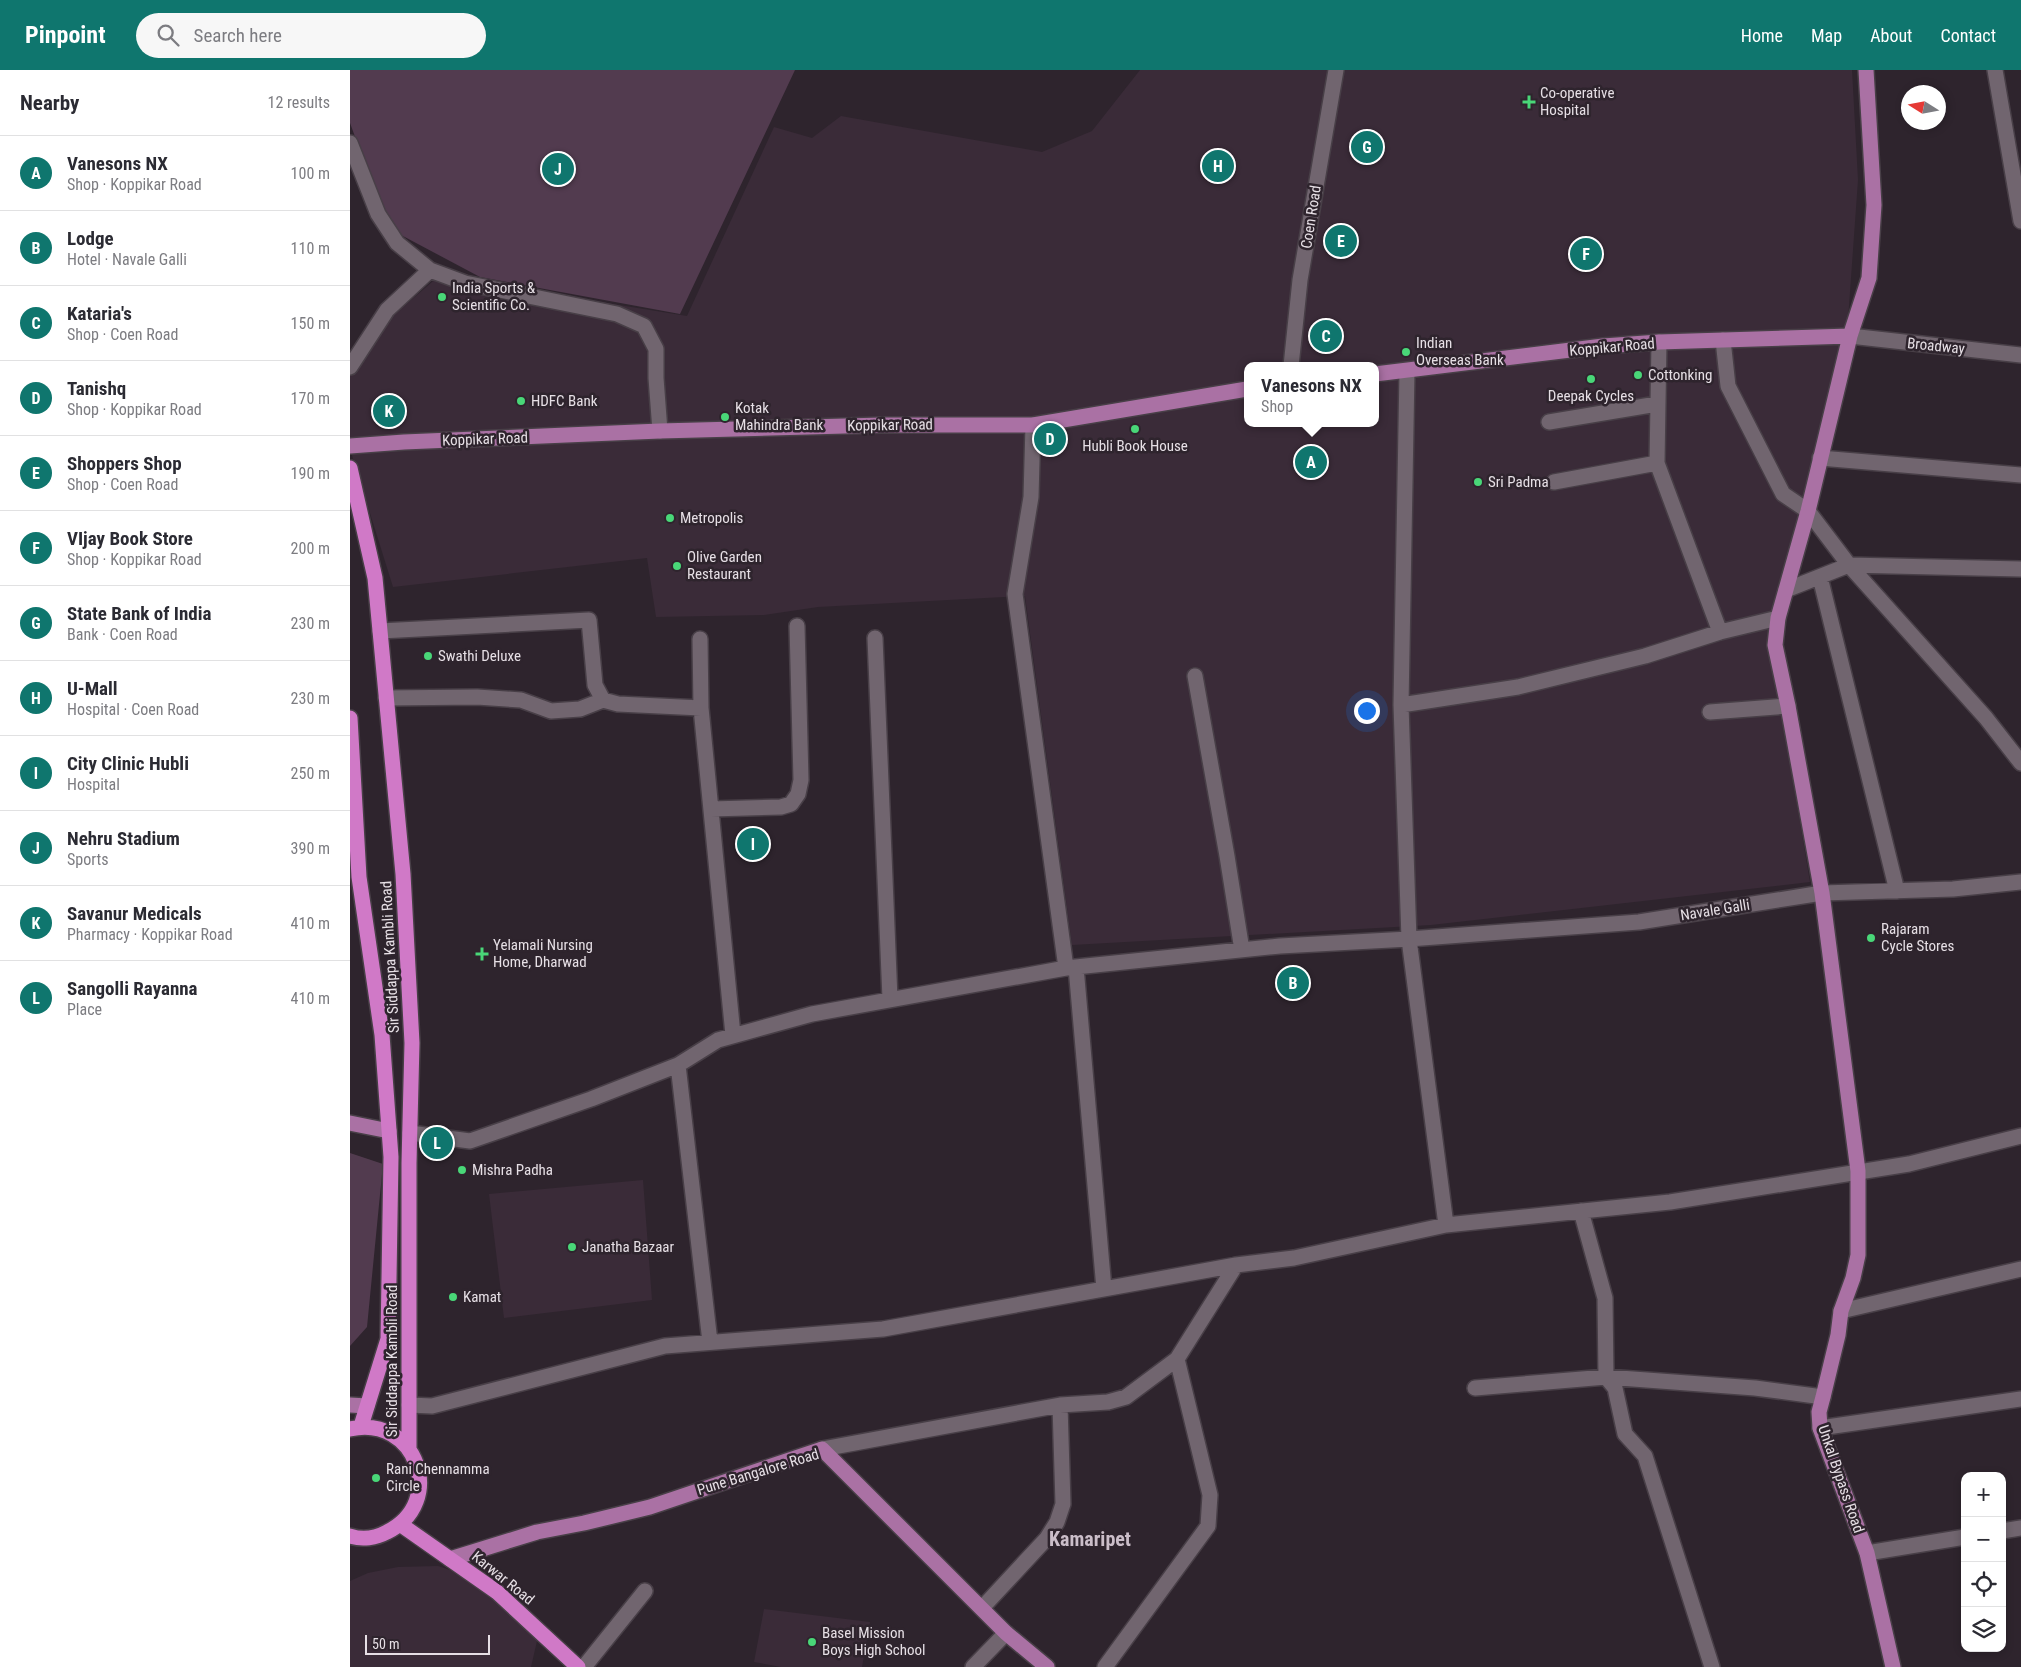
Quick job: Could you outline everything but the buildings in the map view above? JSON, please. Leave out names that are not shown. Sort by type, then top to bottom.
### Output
[{"type":"highway","name":"Sir Siddappa Kambli Road","points":[[350,468],[375,578],[403,874],[412,1043],[409,1449]]},
{"type":"highway","name":"Sir Siddappa Kambli Road","points":[[350,718],[359,877],[382,1035],[391,1156],[388,1339],[367,1406],[355,1428]]},
{"type":"highway","points":[[351,1538],[367,1538],[382,1535],[400,1524],[414,1508],[420,1487],[418,1466],[409,1449],[396,1436],[379,1428],[355,1428]]},
{"type":"highway","name":"Karwar Road","points":[[400,1524],[497,1592],[578,1667]]},
{"type":"main road","name":"Unkal Bypass Road","points":[[1866,70],[1874,205],[1869,278],[1850,336],[1808,511],[1778,618],[1775,645],[1822,893],[1858,1171],[1858,1255],[1853,1278],[1841,1310],[1838,1335],[1819,1412],[1820,1428],[1867,1554],[1893,1667]]},
{"type":"main road","name":"Koppikar Road","points":[[1379,374],[1602,346],[1659,342],[1850,336]]},
{"type":"main road","name":"Koppikar Road","points":[[350,446],[660,431],[882,425],[1033,425],[1244,390]]},
{"type":"main road","points":[[350,1123],[389,1131]]},
{"type":"main road","points":[[350,1405],[367,1406]]},
{"type":"main road","name":"Pune Bangalore Road","points":[[450,1559],[537,1532],[584,1523],[650,1506],[822,1450],[1006,1633],[1047,1667]]},
{"type":"street","name":"Coen Road","points":[[1291,362],[1302,271],[1336,70]]},
{"type":"street","points":[[1995,70],[2021,221]]},
{"type":"street","points":[[350,143],[378,214],[397,243],[430,270],[465,283],[618,314],[644,326],[656,349],[660,431]]},
{"type":"street","points":[[350,367],[387,310],[430,270]]},
{"type":"street","name":"Broadway","points":[[1850,336],[2021,356]]},
{"type":"street","points":[[1722,340],[1728,386],[1782,494],[1808,511],[1849,565],[1986,718],[2021,764]]},
{"type":"street","points":[[1659,342],[1657,463],[1720,632]]},
{"type":"street","points":[[1407,371],[1401,705],[1409,939],[1446,1225]]},
{"type":"street","points":[[1549,422],[1658,404]]},
{"type":"street","points":[[1033,425],[1031,497],[1015,594],[1071,967],[1104,1289]]},
{"type":"street","points":[[1820,458],[2021,475]]},
{"type":"street","points":[[1554,482],[1657,463]]},
{"type":"street","points":[[1786,590],[1849,565],[2021,569]]},
{"type":"street","points":[[1820,577],[1897,891]]},
{"type":"street","points":[[1401,705],[1518,687],[1645,656],[1720,632],[1778,618]]},
{"type":"street","points":[[380,630],[590,620],[595,685],[603,700]]},
{"type":"street","points":[[711,808],[781,808],[791,804],[798,794],[801,780],[802,753],[797,626]]},
{"type":"street","points":[[875,638],[890,999]]},
{"type":"street","points":[[700,639],[701,708],[733,1035]]},
{"type":"street","points":[[1195,676],[1242,950]]},
{"type":"street","points":[[386,698],[477,697],[522,700],[551,711],[580,709],[603,700],[618,704],[701,708]]},
{"type":"street","points":[[1710,712],[1788,706]]},
{"type":"street","name":"Navale Galli","points":[[410,1133],[470,1141],[592,1100],[678,1065],[718,1040],[733,1035],[812,1014],[1071,967],[1242,950],[1639,922],[1822,893],[1953,889],[2021,882]]},
{"type":"street","points":[[678,1065],[710,1342]]},
{"type":"street","points":[[409,1405],[432,1406],[665,1346],[884,1329],[1236,1266],[1294,1258],[1446,1225],[1670,1202],[1909,1164],[2021,1136]]},
{"type":"street","points":[[1581,1211],[1605,1298],[1606,1377],[1615,1388],[1625,1434],[1645,1456],[1712,1667]]},
{"type":"street","points":[[822,1450],[1060,1406],[1108,1402],[1126,1397],[1177,1359],[1236,1266]]},
{"type":"street","points":[[1841,1310],[2021,1269]]},
{"type":"street","points":[[1105,1667],[1208,1526],[1210,1495],[1177,1359]]},
{"type":"street","points":[[1476,1388],[1606,1377],[1754,1388],[1823,1397]]},
{"type":"street","points":[[1820,1428],[2021,1399]]},
{"type":"street","points":[[982,1608],[1047,1538],[1058,1522],[1063,1504],[1060,1406]]},
{"type":"street","points":[[2006,1530],[2021,1528]]},
{"type":"street","points":[[1867,1554],[1961,1538]]},
{"type":"street","points":[[584,1667],[645,1591]]},
{"type":"street","points":[[973,1667],[1006,1633]]},
{"type":"shaded area","points":[[350,70],[795,70],[680,314],[480,277],[401,235],[384,216],[350,123]]},
{"type":"shaded area","points":[[1140,70],[1852,70],[1858,180],[1848,320],[1771,649],[1810,882],[1431,925],[1072,945],[1025,596],[818,607],[764,615],[656,617],[647,558],[393,587],[350,449],[350,371],[390,318],[446,270],[582,299],[687,316],[774,127],[812,138],[841,116],[1042,152],[1092,131]]},
{"type":"shaded area","points":[[350,1153],[383,1164],[367,1327],[350,1346]]},
{"type":"shaded area","name":"Janatha Bazaar","points":[[643,1180],[652,1300],[504,1318],[489,1194]]},
{"type":"shaded area","points":[[438,1566],[459,1573],[489,1591],[530,1627],[537,1641],[531,1667],[350,1667],[350,1581],[368,1573],[398,1567]]},
{"type":"shaded area","name":"Basel Mission Boys High School","points":[[764,1609],[870,1622],[862,1667],[781,1667],[754,1662]]},
{"type":"place","name":"Co-operative Hospital","points":[[1529,102]]},
{"type":"place","name":"State Bank of India","points":[[1367,147]]},
{"type":"place","name":"U-Mall","points":[[1218,166]]},
{"type":"place","name":"Nehru Stadium","points":[[558,169]]},
{"type":"place","name":"Shoppers Shop","points":[[1341,241]]},
{"type":"place","name":"VIjay Book Store","points":[[1586,254]]},
{"type":"place","name":"India Sports & Scientific Co.","points":[[442,297]]},
{"type":"place","name":"Kataria's","points":[[1326,336]]},
{"type":"place","name":"Indian Overseas Bank","points":[[1406,352]]},
{"type":"place","name":"Cottonking","points":[[1638,375]]},
{"type":"place","name":"Deepak Cycles","points":[[1591,379]]},
{"type":"place","name":"HDFC Bank","points":[[521,401]]},
{"type":"place","name":"Savanur Medicals","points":[[389,411]]},
{"type":"place","name":"Kotak Mahindra Bank","points":[[725,417]]},
{"type":"place","name":"Hubli Book House","points":[[1135,429]]},
{"type":"place","name":"Tanishq","points":[[1050,439]]},
{"type":"place","name":"Vanesons NX","points":[[1311,462]]},
{"type":"place","name":"Sri Padma","points":[[1478,482]]},
{"type":"place","name":"Metropolis","points":[[670,518]]},
{"type":"place","name":"Olive Garden Restaurant","points":[[677,566]]},
{"type":"place","name":"Swathi Deluxe","points":[[428,656]]},
{"type":"place","name":"City Clinic Hubli","points":[[753,844]]},
{"type":"place","name":"Rajaram Cycle Stores","points":[[1871,938]]},
{"type":"place","name":"Yelamali Nursing Home, Dharwad","points":[[482,954]]},
{"type":"place","name":"Lodge","points":[[1293,983]]},
{"type":"place","name":"Sangolli Rayanna","points":[[437,1143]]},
{"type":"place","name":"Mishra Padha","points":[[462,1170]]},
{"type":"place","name":"Janatha Bazaar","points":[[572,1247]]},
{"type":"place","name":"Kamat","points":[[453,1297]]},
{"type":"place","name":"Rani Chennamma Circle","points":[[376,1478]]},
{"type":"place","name":"Basel Mission Boys High School","points":[[812,1642]]},
{"type":"district","name":"Kamaripet","points":[[1090,1539]]}]
